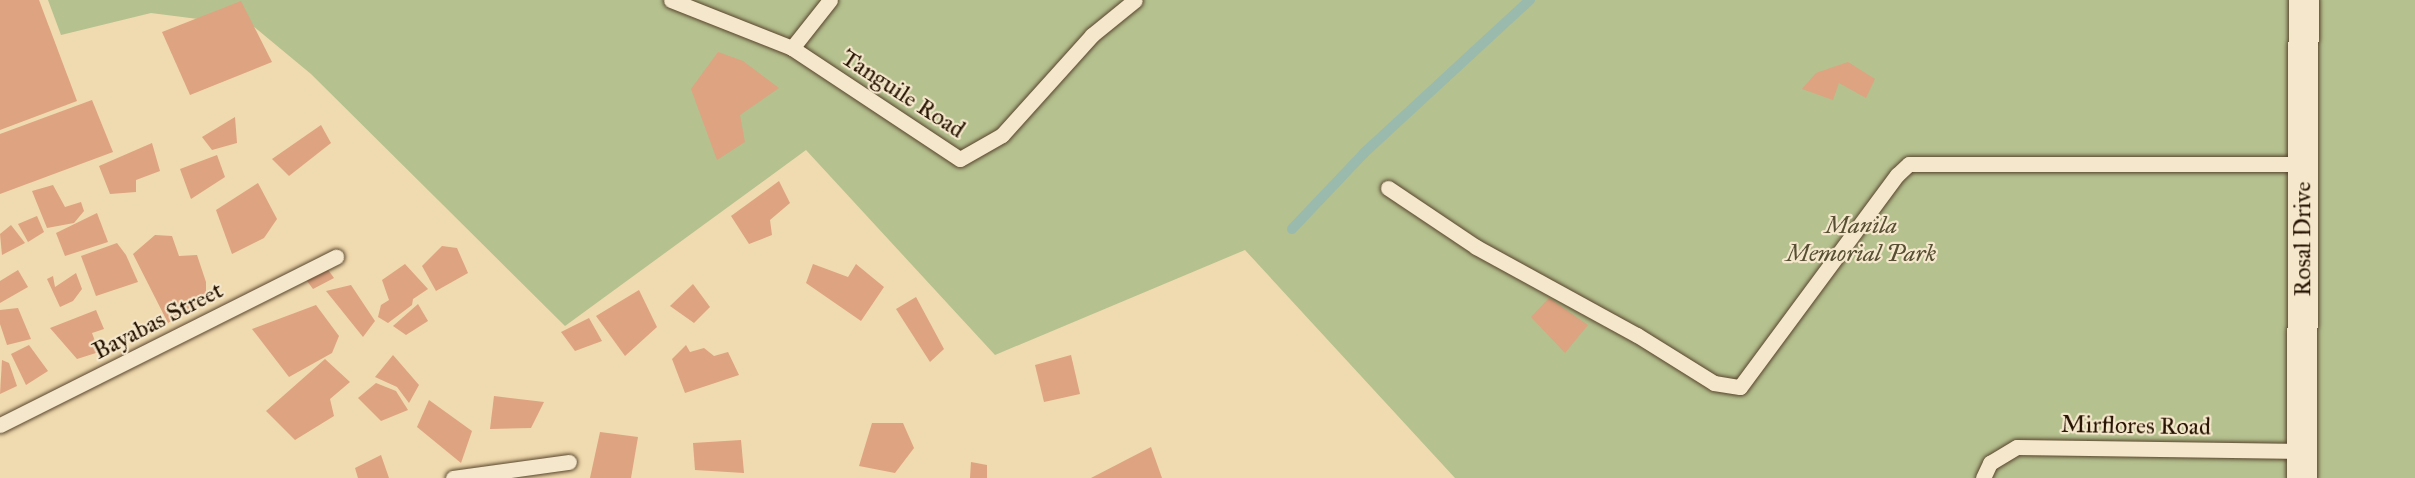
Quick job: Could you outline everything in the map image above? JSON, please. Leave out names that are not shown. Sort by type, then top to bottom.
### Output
[{"type":"street","name":"Rosal Drive","points":[[2302,464],[2304,0]]},
{"type":"lane","name":"Tanguile Road","points":[[671,0],[792,48],[960,159],[1002,135],[1092,35],[1135,0]]},
{"type":"lane","points":[[792,48],[830,0]]},
{"type":"lane","points":[[1388,188],[1476,247],[1637,335],[1714,383],[1740,387],[1897,175],[1909,164],[2304,164]]},
{"type":"lane","name":"Bayabas Street","points":[[0,425],[336,257]]},
{"type":"lane","name":"Mirflores Road","points":[[1983,478],[1990,463],[2018,447],[2302,464]]},
{"type":"lane","points":[[453,478],[569,462]]},
{"type":"green space","name":"Manila Memorial Park","points":[[48,0],[2415,0],[2415,478],[1455,478],[1245,250],[995,355],[806,150],[565,326],[311,74],[253,26],[151,13],[61,35]]},
{"type":"building","points":[[0,0],[39,0],[77,101],[0,130]]},
{"type":"building","points":[[241,1],[272,62],[190,95],[162,32]]},
{"type":"building","points":[[718,52],[743,61],[779,88],[740,115],[745,142],[717,160],[691,89]]},
{"type":"building","points":[[1848,62],[1875,79],[1866,98],[1839,83],[1833,100],[1802,89],[1816,73]]},
{"type":"building","points":[[92,100],[113,152],[0,194],[0,134]]},
{"type":"building","points":[[235,117],[237,143],[212,150],[202,137]]},
{"type":"building","points":[[321,125],[331,143],[289,176],[272,159]]},
{"type":"building","points":[[152,143],[160,171],[136,180],[136,192],[110,194],[99,166]]},
{"type":"building","points":[[217,155],[225,177],[191,199],[180,169]]},
{"type":"building","points":[[779,181],[790,203],[770,220],[772,235],[749,244],[731,216]]},
{"type":"building","points":[[258,183],[277,219],[264,238],[232,254],[216,210]]},
{"type":"building","points":[[53,185],[65,207],[81,202],[84,211],[74,223],[47,228],[32,191]]},
{"type":"building","points":[[97,213],[108,242],[65,256],[56,233]]},
{"type":"building","points":[[37,216],[44,232],[28,242],[18,224]]},
{"type":"building","points":[[11,225],[25,243],[2,255],[0,234]]},
{"type":"building","points":[[155,235],[172,236],[179,256],[197,255],[206,282],[206,299],[168,323],[133,254]]},
{"type":"building","points":[[117,243],[126,255],[138,282],[96,296],[81,256]]},
{"type":"building","points":[[442,246],[457,248],[468,273],[436,291],[422,266]]},
{"type":"building","points":[[405,264],[428,289],[413,299],[412,305],[388,323],[378,317],[381,305],[389,300],[382,280]]},
{"type":"building","points":[[813,264],[848,277],[856,264],[884,287],[861,321],[806,283]]},
{"type":"building","points":[[326,267],[334,278],[313,289],[304,277]]},
{"type":"building","points":[[18,270],[28,287],[0,303],[0,281]]},
{"type":"building","points":[[76,273],[82,289],[73,301],[60,307],[47,279],[53,276],[55,287]]},
{"type":"building","points":[[693,284],[710,307],[694,323],[670,306]]},
{"type":"building","points":[[351,285],[375,321],[363,337],[326,291]]},
{"type":"building","points":[[639,290],[657,327],[625,356],[596,316]]},
{"type":"building","points":[[916,297],[944,349],[930,362],[896,309]]},
{"type":"building","points":[[1549,298],[1588,325],[1565,353],[1531,317]]},
{"type":"building","points":[[418,304],[428,321],[406,335],[393,326]]},
{"type":"building","points":[[316,305],[339,336],[332,353],[289,377],[252,329]]},
{"type":"building","points":[[18,308],[31,339],[7,345],[0,324],[0,310]]},
{"type":"building","points":[[96,310],[104,329],[92,333],[99,352],[77,359],[50,328]]},
{"type":"building","points":[[589,318],[602,341],[575,351],[561,332]]},
{"type":"building","points":[[29,345],[48,371],[26,385],[11,354]]},
{"type":"building","points":[[686,345],[690,352],[704,348],[714,356],[728,352],[739,375],[685,393],[672,359]]},
{"type":"building","points":[[393,355],[419,385],[409,403],[397,387],[375,377]]},
{"type":"building","points":[[1071,355],[1080,394],[1044,402],[1035,365]]},
{"type":"building","points":[[325,359],[350,382],[330,399],[334,416],[295,440],[266,411]]},
{"type":"building","points":[[2,360],[9,363],[17,386],[0,394]]},
{"type":"building","points":[[376,383],[396,391],[408,410],[381,421],[358,398]]},
{"type":"building","points":[[494,396],[544,402],[531,428],[490,429]]},
{"type":"building","points":[[429,400],[472,431],[461,463],[417,427]]},
{"type":"building","points":[[872,423],[903,423],[914,448],[895,473],[859,466]]},
{"type":"building","points":[[600,432],[638,437],[631,478],[590,478]]},
{"type":"building","points":[[741,440],[744,473],[695,470],[693,443]]},
{"type":"building","points":[[1151,447],[1162,478],[1091,478]]},
{"type":"building","points":[[381,455],[389,478],[358,478],[355,468]]},
{"type":"building","points":[[971,462],[987,465],[987,478],[970,478]]},
{"type":"waterway","points":[[1292,229],[1364,153],[1530,0]]}]
